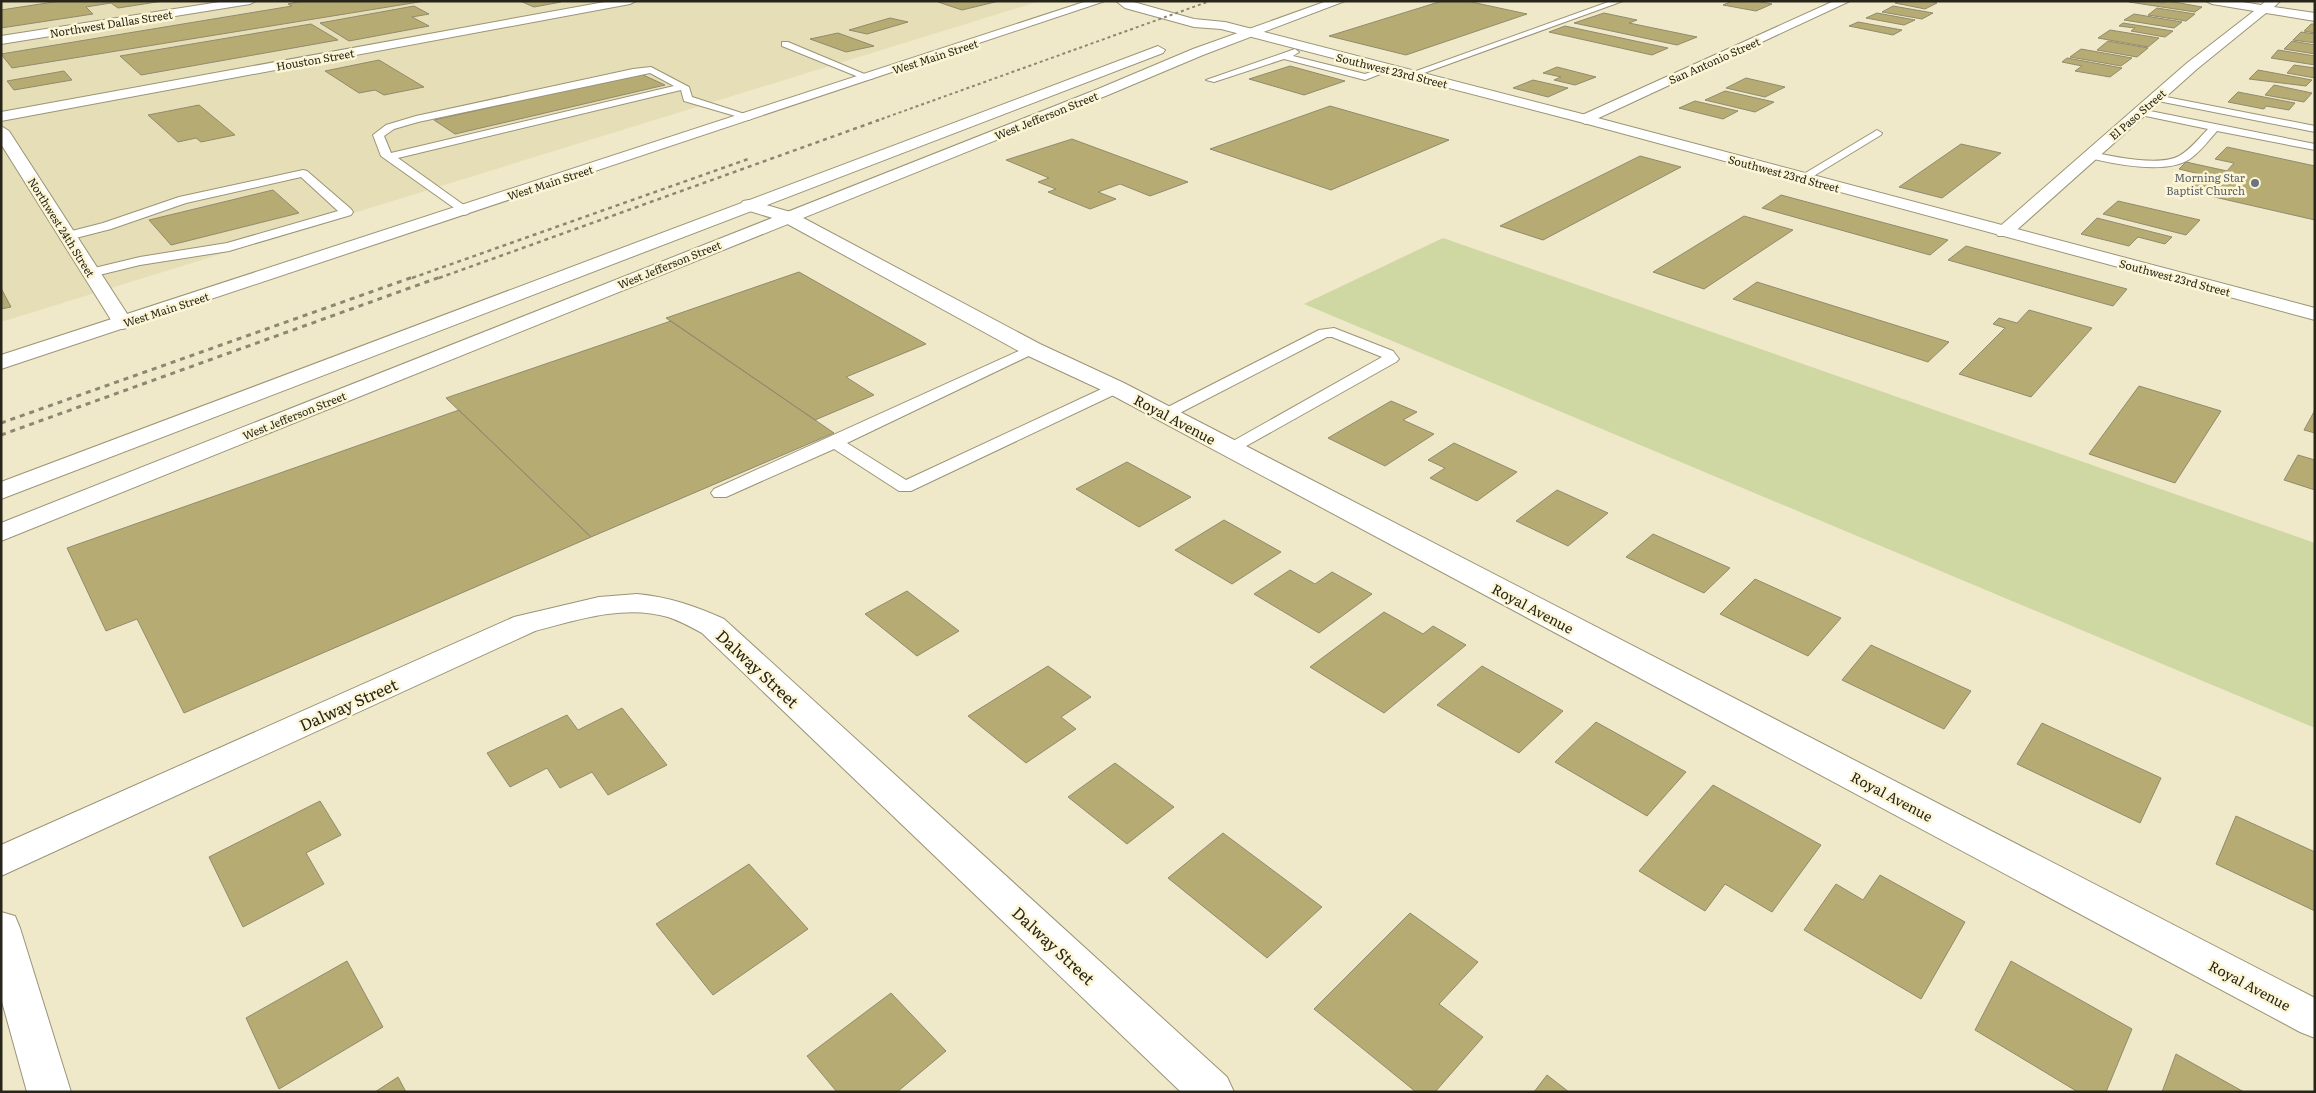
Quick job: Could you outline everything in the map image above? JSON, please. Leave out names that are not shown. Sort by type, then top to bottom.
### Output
[{"type":"street","name":"Northwest Dallas Street","points":[[1,40],[250,1]]},
{"type":"street","name":"Houston Street","points":[[1,118],[630,1]]},
{"type":"street","name":"West Main Street","points":[[1,362],[1099,1]]},
{"type":"street","points":[[1122,1],[1129,6],[1194,23],[1222,25]]},
{"type":"street","points":[[1152,1],[1218,18],[1222,25]]},
{"type":"street","name":"West Jefferson Street","points":[[1,533],[1053,112],[1198,52],[1249,25],[1340,1]]},
{"type":"street","name":"San Antonio Street","points":[[1585,119],[1844,1]]},
{"type":"street","points":[[2212,1],[2270,5],[2315,17]]},
{"type":"street","name":"El Paso Street","points":[[2004,232],[2192,66],[2270,5]]},
{"type":"street","name":"Southwest 23rd Street","points":[[1222,25],[1249,25],[1306,48],[1585,119],[2315,314]]},
{"type":"street","name":"West Jefferson Street","points":[[1188,38],[1222,25],[1249,25]]},
{"type":"street","name":"West Jefferson Street","points":[[1,491],[1170,45]]},
{"type":"street","points":[[1016,104],[1053,112]]},
{"type":"street","name":"Northwest 24th Street","points":[[1,131],[123,323]]},
{"type":"street","name":"Royal Avenue","points":[[749,205],[788,217],[1032,349],[1116,388],[1166,414],[2315,1019]]},
{"type":"street","name":"Dalway Street","points":[[1,861],[525,624],[582,609],[638,603],[673,609],[713,626],[1212,1092]]},
{"type":"street","points":[[1,928],[49,1092]]},
{"type":"lane","points":[[1410,75],[1619,1]]},
{"type":"lane","points":[[785,44],[869,78]]},
{"type":"lane","points":[[1211,80],[1306,48]]},
{"type":"lane","points":[[1284,56],[1365,77],[1388,70]]},
{"type":"lane","points":[[464,211],[385,154],[378,135],[390,127],[416,119],[633,72],[651,70],[686,89],[687,99],[749,117]]},
{"type":"lane","points":[[390,157],[682,87]]},
{"type":"lane","points":[[2156,98],[2315,129]]},
{"type":"lane","points":[[2140,112],[2315,147]]},
{"type":"lane","points":[[2090,155],[2138,164],[2176,161],[2184,158],[2215,127]]},
{"type":"lane","points":[[1803,178],[1877,133]]},
{"type":"lane","points":[[68,236],[108,226],[183,200],[303,173],[347,212],[230,247],[140,261],[91,273]]},
{"type":"lane","points":[[1166,414],[1324,333],[1334,332],[1388,354],[1391,359],[1232,449]]},
{"type":"lane","points":[[720,493],[835,442],[1032,349]]},
{"type":"lane","points":[[835,442],[905,488],[1116,388]]},
{"type":"shaded area","points":[[1,1],[1040,1],[1,322]]},
{"type":"green space","points":[[1443,238],[2315,543],[2315,728],[1304,304]]},
{"type":"building","points":[[60,1],[163,1],[118,8],[111,3],[86,7],[93,14],[1,28],[1,10]]},
{"type":"building","points":[[302,1],[425,1],[12,68],[1,54],[292,6],[288,4]]},
{"type":"building","points":[[520,1],[558,1],[561,2],[534,7]]},
{"type":"building","points":[[999,1],[962,10],[938,2]]},
{"type":"building","points":[[1442,1],[1467,1],[1527,14],[1406,55],[1329,36]]},
{"type":"building","points":[[1732,1],[1756,1],[1772,4],[1756,11],[1723,5]]},
{"type":"building","points":[[1900,1],[1929,1],[1937,3],[1925,9],[1895,3]]},
{"type":"building","points":[[2152,1],[2163,3],[2168,1],[2202,7],[2195,12],[2129,2]]},
{"type":"building","points":[[414,6],[429,14],[412,17],[429,26],[349,41],[320,23]]},
{"type":"building","points":[[1893,6],[1933,13],[1922,19],[1882,12]]},
{"type":"building","points":[[2157,8],[2195,14],[2186,21],[2148,15]]},
{"type":"building","points":[[1604,13],[1637,20],[1629,23],[1697,37],[1677,45],[1574,23]]},
{"type":"building","points":[[1877,13],[1915,20],[1904,25],[1866,18]]},
{"type":"building","points":[[2134,14],[2182,22],[2174,28],[2124,20]]},
{"type":"building","points":[[890,18],[908,22],[867,34],[849,30]]},
{"type":"building","points":[[1858,22],[1902,30],[1893,35],[1849,26]]},
{"type":"building","points":[[2123,23],[2173,31],[2165,37],[2131,31],[2135,28],[2119,26]]},
{"type":"building","points":[[311,24],[338,40],[141,75],[120,56]]},
{"type":"building","points":[[2311,24],[2315,24],[2315,33],[2304,31]]},
{"type":"building","points":[[1565,26],[1668,48],[1652,55],[1549,32]]},
{"type":"building","points":[[2110,30],[2159,38],[2148,47],[2098,38]]},
{"type":"building","points":[[2301,32],[2315,34],[2315,43],[2293,40]]},
{"type":"building","points":[[838,33],[874,46],[846,52],[810,39]]},
{"type":"building","points":[[2108,41],[2148,48],[2137,57],[2097,50]]},
{"type":"building","points":[[2292,41],[2315,45],[2315,54],[2284,49]]},
{"type":"building","points":[[2081,49],[2132,58],[2121,66],[2070,57]]},
{"type":"building","points":[[2278,50],[2315,56],[2315,65],[2271,58]]},
{"type":"building","points":[[2067,58],[2122,68],[2110,77],[2075,71],[2082,66],[2062,62]]},
{"type":"building","points":[[379,60],[424,87],[384,95],[375,90],[359,93],[325,71]]},
{"type":"building","points":[[2294,65],[2315,68],[2315,78],[2287,73]]},
{"type":"building","points":[[1290,66],[1345,81],[1304,95],[1249,79]]},
{"type":"building","points":[[1557,67],[1596,77],[1575,85],[1554,80],[1561,77],[1543,73]]},
{"type":"building","points":[[2258,70],[2312,80],[2306,86],[2249,79]]},
{"type":"building","points":[[64,71],[72,80],[14,90],[7,81]]},
{"type":"building","points":[[641,74],[665,85],[455,134],[434,120]]},
{"type":"building","points":[[1746,78],[1785,87],[1765,97],[1726,88]]},
{"type":"building","points":[[1533,80],[1568,88],[1548,97],[1513,88]]},
{"type":"building","points":[[2274,85],[2312,93],[2304,102],[2265,95]]},
{"type":"building","points":[[1725,91],[1774,102],[1755,112],[1705,100]]},
{"type":"building","points":[[2238,92],[2295,103],[2289,110],[2266,106],[2264,109],[2228,102]]},
{"type":"building","points":[[1695,101],[1738,111],[1723,119],[1679,108]]},
{"type":"building","points":[[199,105],[235,135],[201,142],[196,138],[178,142],[148,115]]},
{"type":"building","points":[[1330,106],[1449,140],[1331,190],[1210,149]]},
{"type":"building","points":[[1072,139],[1188,182],[1150,196],[1120,184],[1098,192],[1116,199],[1090,209],[1048,192],[1056,189],[1038,182],[1049,178],[1006,160]]},
{"type":"building","points":[[1961,144],[2001,153],[1942,198],[1899,187]]},
{"type":"building","name":"Morning Star Baptist Church","points":[[2227,147],[2315,166],[2315,220],[2188,191],[2204,175],[2179,169],[2186,162],[2227,171],[2234,163],[2215,159]]},
{"type":"building","points":[[1640,156],[1681,167],[1543,240],[1500,226]]},
{"type":"building","points":[[273,190],[299,213],[171,245],[149,220]]},
{"type":"building","points":[[1781,195],[1948,240],[1930,255],[1762,208]]},
{"type":"building","points":[[2118,201],[2200,220],[2186,235],[2103,214]]},
{"type":"building","points":[[1744,216],[1793,230],[1704,289],[1653,272]]},
{"type":"building","points":[[2097,218],[2172,237],[2165,244],[2138,237],[2129,246],[2081,234]]},
{"type":"building","points":[[1966,246],[2127,289],[2113,306],[1948,260]]},
{"type":"building","points":[[799,272],[926,344],[846,377],[874,395],[815,420],[666,318]]},
{"type":"building","points":[[1757,282],[1949,342],[1928,362],[1733,299]]},
{"type":"building","points":[[1,288],[11,307],[1,309]]},
{"type":"building","points":[[2029,310],[2092,328],[2031,397],[1959,374],[2005,328],[1993,324],[1999,318],[2017,323]]},
{"type":"building","points":[[671,321],[834,433],[591,537],[446,398]]},
{"type":"building","points":[[2139,386],[2221,411],[2175,483],[2089,454]]},
{"type":"building","points":[[1391,401],[1417,412],[1403,420],[1434,434],[1385,466],[1328,438]]},
{"type":"building","points":[[459,410],[591,537],[184,713],[137,619],[106,631],[67,548]]},
{"type":"building","points":[[2315,410],[2315,433],[2304,430]]},
{"type":"building","points":[[1454,443],[1517,472],[1477,501],[1430,478],[1445,468],[1428,460]]},
{"type":"building","points":[[2298,455],[2315,460],[2315,490],[2284,480]]},
{"type":"building","points":[[1127,462],[1191,497],[1139,527],[1076,489]]},
{"type":"building","points":[[1557,490],[1608,513],[1568,546],[1516,521]]},
{"type":"building","points":[[1224,520],[1281,552],[1232,584],[1175,550]]},
{"type":"building","points":[[1653,534],[1730,568],[1704,593],[1626,557]]},
{"type":"building","points":[[1290,570],[1315,584],[1332,572],[1372,594],[1319,633],[1254,594]]},
{"type":"building","points":[[1755,579],[1841,618],[1808,656],[1720,614]]},
{"type":"building","points":[[907,591],[959,631],[917,656],[865,614]]},
{"type":"building","points":[[1384,612],[1423,634],[1433,626],[1466,645],[1384,713],[1310,667]]},
{"type":"building","points":[[1871,645],[1971,691],[1944,729],[1842,680]]},
{"type":"building","points":[[1048,666],[1091,697],[1061,717],[1076,729],[1026,763],[968,716]]},
{"type":"building","points":[[1482,666],[1563,711],[1519,753],[1437,705]]},
{"type":"building","points":[[622,708],[667,765],[608,795],[592,772],[560,788],[547,768],[510,787],[487,753],[567,715],[578,730]]},
{"type":"building","points":[[1596,722],[1686,772],[1647,816],[1555,762]]},
{"type":"building","points":[[2042,723],[2161,778],[2140,823],[2017,764]]},
{"type":"building","points":[[1115,763],[1174,807],[1127,844],[1068,797]]},
{"type":"building","points":[[1713,785],[1821,845],[1772,912],[1725,884],[1705,911],[1639,871]]},
{"type":"building","points":[[320,801],[341,835],[306,853],[324,884],[243,927],[209,857]]},
{"type":"building","points":[[2236,816],[2315,852],[2315,911],[2216,864]]},
{"type":"building","points":[[1223,833],[1322,907],[1267,958],[1168,878]]},
{"type":"building","points":[[749,864],[808,929],[713,995],[656,924]]},
{"type":"building","points":[[1880,875],[1965,922],[1921,999],[1804,930],[1836,884],[1863,900]]},
{"type":"building","points":[[1410,913],[1478,962],[1439,1004],[1483,1037],[1435,1092],[1416,1092],[1314,1009]]},
{"type":"building","points":[[347,961],[383,1027],[279,1089],[246,1018]]},
{"type":"building","points":[[2011,961],[2132,1029],[2106,1092],[2078,1092],[1975,1030]]},
{"type":"building","points":[[891,993],[946,1051],[897,1092],[837,1092],[807,1056]]},
{"type":"building","points":[[2176,1054],[2244,1092],[2162,1092]]},
{"type":"building","points":[[1547,1075],[1569,1092],[1534,1092]]},
{"type":"building","points":[[398,1077],[406,1092],[375,1092]]},
{"type":"railway","points":[[876,121],[1210,1]]},
{"type":"railway","points":[[439,278],[879,120]]},
{"type":"railway","points":[[412,278],[751,158]]},
{"type":"railway","points":[[1,423],[416,276]]},
{"type":"railway","points":[[1,435],[443,276]]},
{"type":"place","name":"Morning Star Baptist Church","points":[[2255,183]]}]
